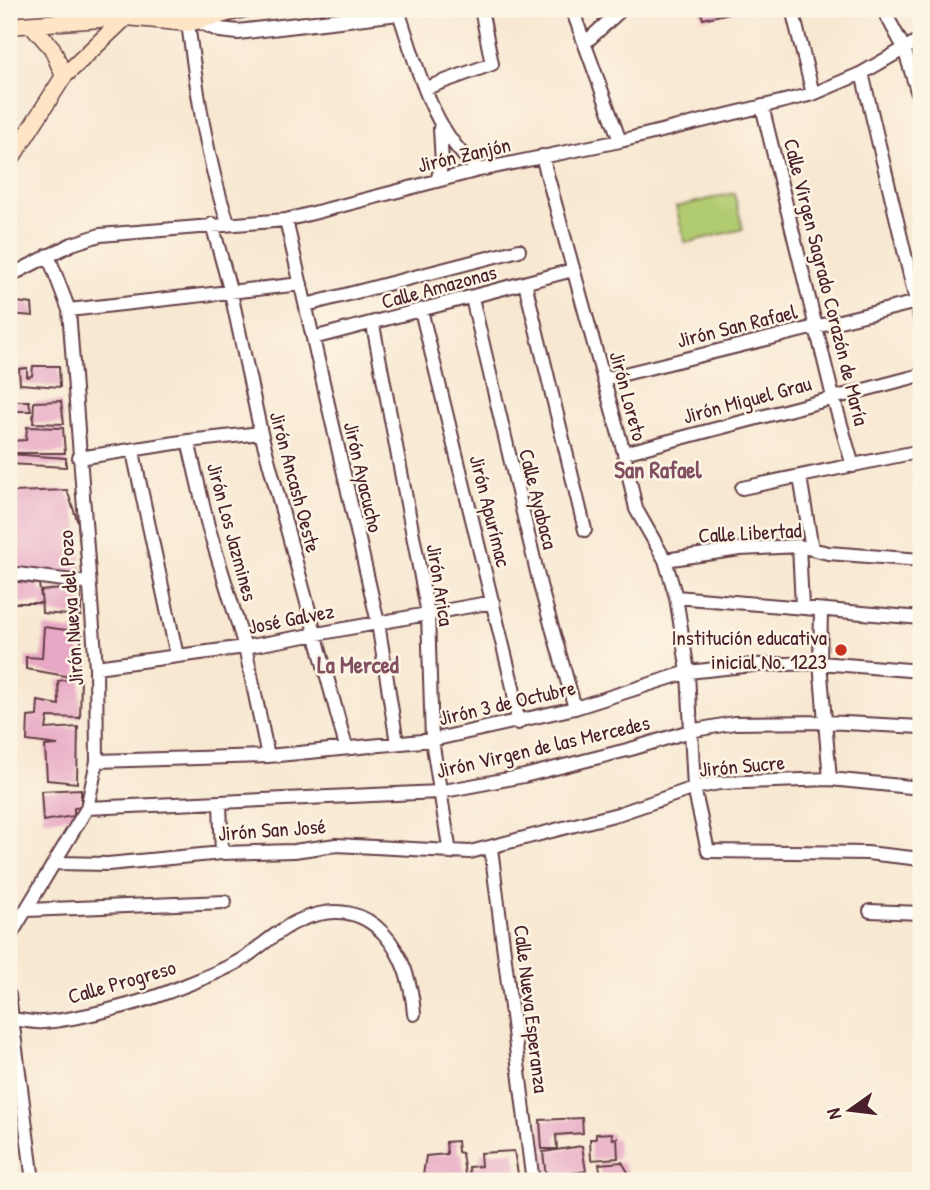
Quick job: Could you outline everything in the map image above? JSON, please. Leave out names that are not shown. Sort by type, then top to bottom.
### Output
[{"type":"main road","points":[[9,26],[32,25],[75,15],[193,22],[241,10]]},
{"type":"main road","points":[[9,162],[64,76],[126,18]]},
{"type":"main road","points":[[32,25],[52,48],[64,76]]},
{"type":"street","points":[[426,88],[492,64],[481,9]]},
{"type":"street","points":[[572,9],[620,141]]},
{"type":"street","points":[[586,42],[622,9]]},
{"type":"street","points":[[792,9],[813,94]]},
{"type":"street","points":[[883,9],[904,48],[921,104]]},
{"type":"street","points":[[228,223],[214,182],[196,89],[193,22],[239,32],[398,11],[440,124],[459,153],[479,170]]},
{"type":"street","name":"Jirón Zanjón","points":[[9,275],[100,234],[286,220],[479,170],[620,141],[813,94],[862,73],[921,39]]},
{"type":"street","points":[[862,73],[919,301],[921,322]]},
{"type":"street","name":"Calle Virgen Sagrado Corazón de María","points":[[762,106],[833,397],[853,466]]},
{"type":"street","points":[[437,181],[442,163],[440,124]]},
{"type":"street","name":"Jirón Loreto","points":[[542,156],[624,453],[636,509],[665,560],[676,597],[688,671],[694,788],[708,851],[867,853],[921,859]]},
{"type":"street","name":"Jirón Ayacucho","points":[[286,220],[378,623],[397,743]]},
{"type":"street","name":"Jirón Ancash Oeste","points":[[212,224],[231,293],[261,433],[346,747]]},
{"type":"street","points":[[306,305],[519,250]]},
{"type":"street","name":"Jirón Nueva del Pozo","points":[[9,938],[88,808],[97,761],[96,667],[69,310],[48,256]]},
{"type":"street","name":"Calle Amazonas","points":[[313,338],[373,325],[573,270]]},
{"type":"street","points":[[525,283],[585,530]]},
{"type":"street","points":[[69,310],[300,284]]},
{"type":"street","name":"Calle Ayabaca","points":[[472,298],[541,589],[575,708]]},
{"type":"street","name":"Jirón San Rafael","points":[[604,379],[919,301]]},
{"type":"street","name":"Jirón Apurímac","points":[[421,310],[493,602],[519,723]]},
{"type":"street","name":"Jirón Arica","points":[[373,325],[428,614],[432,740],[450,853]]},
{"type":"street","name":"Jirón Miguel Grau","points":[[624,453],[921,375]]},
{"type":"street","points":[[79,458],[261,433]]},
{"type":"street","name":"Jirón Los Jazmines","points":[[188,441],[208,526],[245,647],[268,756]]},
{"type":"street","points":[[742,488],[921,451]]},
{"type":"street","points":[[133,452],[177,656]]},
{"type":"street","points":[[800,477],[812,549]]},
{"type":"street","points":[[799,546],[802,606]]},
{"type":"street","name":"Calle Libertad","points":[[665,560],[740,549],[799,546],[921,560]]},
{"type":"street","points":[[9,573],[88,583]]},
{"type":"street","points":[[676,597],[921,618]]},
{"type":"street","name":"José Galvez","points":[[96,667],[245,647],[493,602]]},
{"type":"street","points":[[821,610],[820,663],[830,779]]},
{"type":"street","name":"Jirón 3 de Octubre","points":[[97,761],[268,756],[432,740],[519,723],[575,708],[688,671],[752,665],[820,663],[921,671]]},
{"type":"street","name":"Jirón Virgen de las Mercedes","points":[[88,808],[439,792],[551,769],[690,731],[744,723],[826,722],[921,727]]},
{"type":"street","name":"Jirón Sucre","points":[[491,848],[618,814],[694,788],[737,782],[830,779],[921,788]]},
{"type":"street","points":[[220,804],[222,853]]},
{"type":"street","name":"Jirón San José","points":[[55,863],[108,864],[222,853],[267,853],[362,845],[450,853],[491,848]]},
{"type":"street","name":"Calle Nueva Esperanza","points":[[491,848],[532,1175]]},
{"type":"street","points":[[26,910],[225,902]]},
{"type":"street","points":[[870,911],[921,913]]},
{"type":"street","name":"Calle Progreso","points":[[12,1019],[42,1023],[166,993],[237,962],[303,919],[329,914],[357,914],[378,926],[394,944],[413,999],[414,1014]]},
{"type":"street","points":[[9,995],[33,1181]]},
{"type":"green space","points":[[734,193],[743,229],[685,243],[676,207]]},
{"type":"building","points":[[700,9],[743,9],[743,10],[703,19]]},
{"type":"building","points":[[9,301],[32,304],[33,316],[9,314]]},
{"type":"building","points":[[33,366],[59,366],[60,387],[20,384],[19,369],[27,368],[27,377],[32,376]]},
{"type":"building","points":[[13,401],[29,401],[31,411],[14,411]]},
{"type":"building","points":[[61,401],[64,424],[33,423],[34,402]]},
{"type":"building","points":[[27,427],[63,428],[65,453],[9,453],[9,441],[26,440]]},
{"type":"building","points":[[9,454],[66,458],[66,467],[9,464]]},
{"type":"building","points":[[67,490],[78,523],[83,577],[10,571],[15,523],[13,492]]},
{"type":"building","points":[[9,581],[39,584],[42,603],[9,603]]},
{"type":"building","points":[[81,587],[81,616],[42,613],[41,591]]},
{"type":"building","points":[[44,627],[82,632],[77,678],[26,669],[26,657],[42,658]]},
{"type":"building","points":[[81,679],[80,718],[48,717],[46,729],[78,727],[77,783],[47,780],[45,746],[58,745],[27,741],[28,717],[37,716],[38,701],[59,705],[58,681]]},
{"type":"building","points":[[81,789],[81,807],[74,808],[74,816],[43,821],[41,791]]},
{"type":"building","points":[[582,1118],[583,1133],[556,1135],[557,1149],[542,1149],[540,1120]]},
{"type":"building","points":[[612,1133],[613,1139],[617,1138],[618,1158],[591,1160],[590,1139],[596,1139],[596,1134]]},
{"type":"building","points":[[457,1141],[458,1152],[462,1153],[466,1181],[422,1181],[426,1156],[447,1154],[446,1142]]},
{"type":"building","points":[[582,1146],[586,1171],[546,1177],[543,1152]]},
{"type":"building","points":[[514,1151],[519,1179],[470,1181],[469,1167],[481,1166],[480,1153]]},
{"type":"building","points":[[622,1162],[629,1174],[601,1177],[599,1164]]},
{"type":"building","points":[[619,1176],[620,1181],[586,1181],[586,1179]]},
{"type":"place","name":"Institución educativa inicial No. 1223","points":[[841,650]]},
{"type":"district","name":"San Rafael","points":[[658,470]]},
{"type":"district","name":"La Merced","points":[[358,665]]}]
